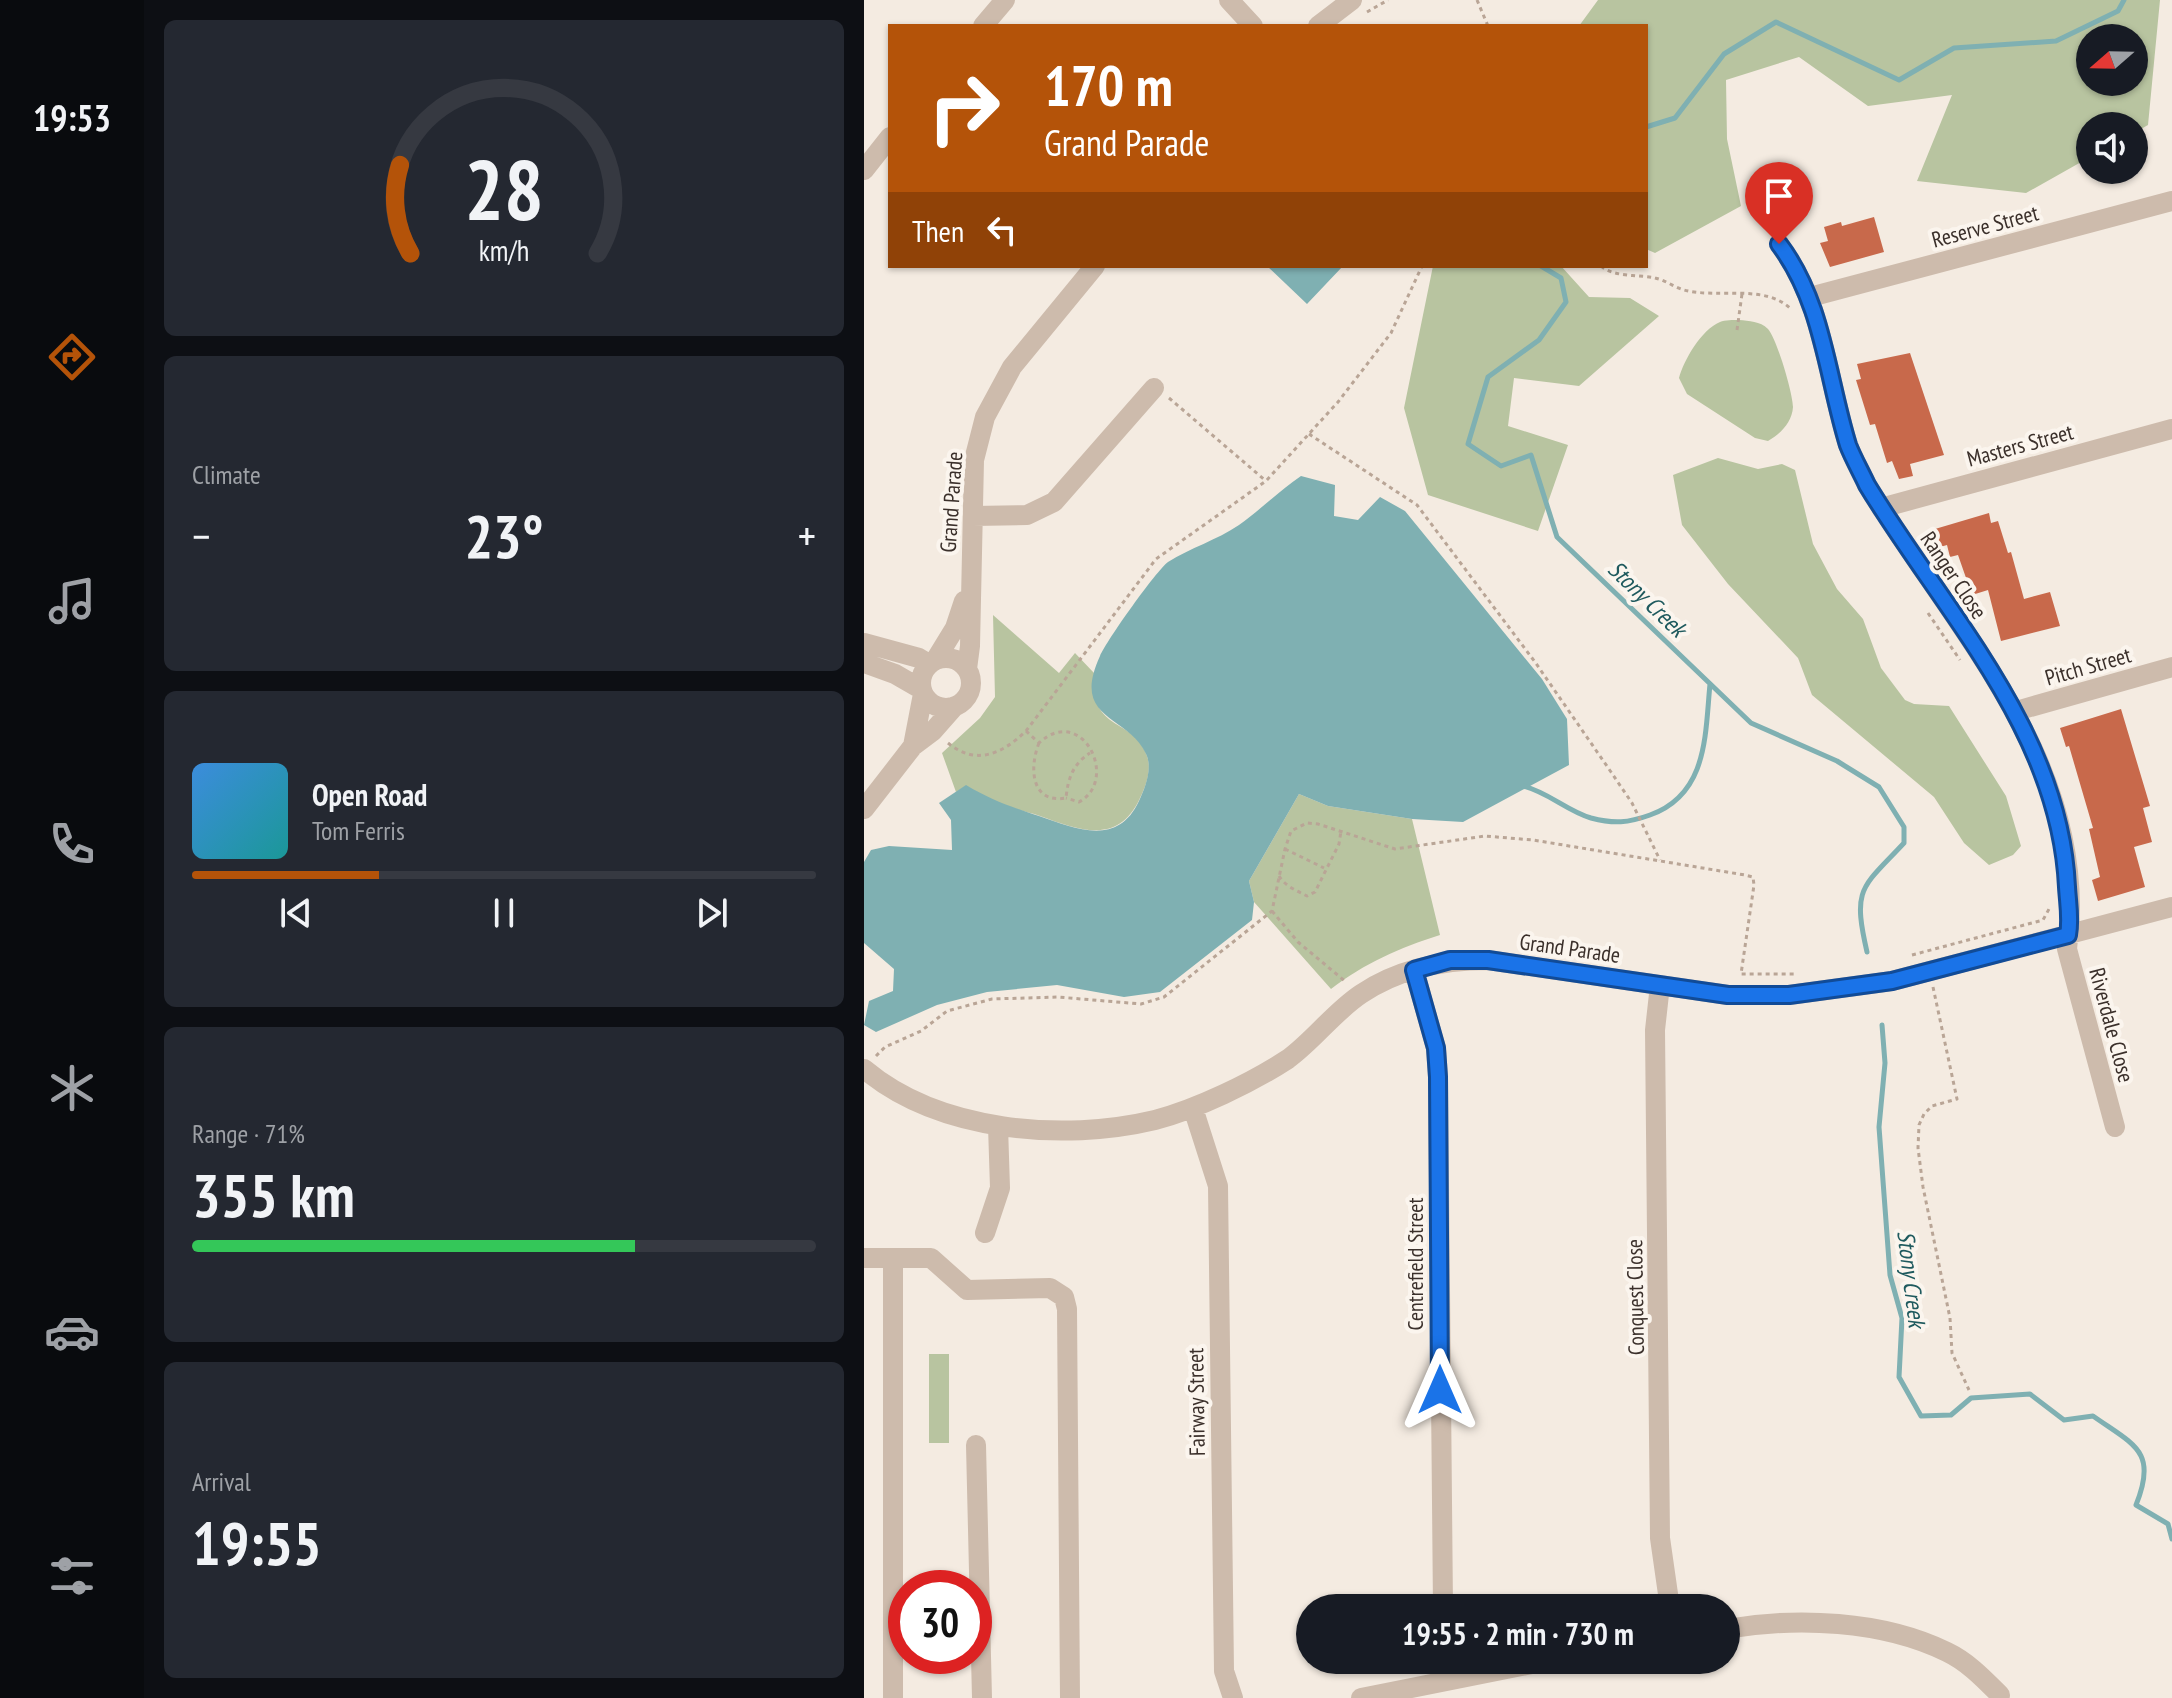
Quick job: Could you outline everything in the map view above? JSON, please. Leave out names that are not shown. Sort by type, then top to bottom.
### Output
[{"type":"street","points":[[985,24],[1005,0]]},
{"type":"street","points":[[1229,0],[1251,24]]},
{"type":"street","points":[[1322,24],[1355,9]]},
{"type":"street","points":[[864,170],[888,140]]},
{"type":"street","name":"Reserve Street","points":[[1810,297],[2172,201]]},
{"type":"street","name":"Ranger Close","points":[[1779,244],[1794,264],[1810,297],[1849,448],[1881,508],[2016,711],[2040,765],[2066,848],[2071,920],[2068,935]]},
{"type":"street","name":"Grand Parade","points":[[967,669],[974,460],[985,417],[1012,367],[1093,268]]},
{"type":"street","points":[[973,516],[1027,515],[1054,502],[1154,388]]},
{"type":"street","name":"Masters Street","points":[[1881,508],[2172,429]]},
{"type":"street","name":"Grand Parade","points":[[932,662],[955,628],[970,586]]},
{"type":"street","points":[[864,643],[932,662],[953,659],[967,669],[971,686],[963,701],[913,746],[864,809]]},
{"type":"street","points":[[913,746],[922,692],[921,679],[932,662]]},
{"type":"street","points":[[864,663],[895,674],[938,707],[955,706]]},
{"type":"street","name":"Pitch Street","points":[[2016,711],[2172,667]]},
{"type":"street","name":"Grand Parade","points":[[871,1062],[878,1080],[940,1111],[998,1126],[1054,1131],[1080,1129],[1153,1120],[1193,1108],[1288,1058],[1360,995],[1414,970],[1450,960],[1488,960],[1728,995],[1789,995],[1892,981],[2172,907]]},
{"type":"street","name":"Riverdale Close","points":[[2068,935],[2067,949],[2115,1127]]},
{"type":"street","name":"Centrefield Street","points":[[1414,970],[1436,1048],[1438,1077],[1443,1594]]},
{"type":"street","name":"Conquest Close","points":[[1660,985],[1655,1030],[1660,1538],[1668,1594]]},
{"type":"street","name":"Fairway Street","points":[[1193,1108],[1218,1186],[1224,1671],[1233,1698]]},
{"type":"street","points":[[985,1233],[1000,1188],[998,1126]]},
{"type":"street","points":[[864,1258],[931,1258],[967,1290],[1050,1288],[1064,1297],[1067,1309],[1070,1698]]},
{"type":"street","points":[[893,1258],[893,1698]]},
{"type":"street","points":[[976,1445],[982,1698]]},
{"type":"street","points":[[1740,1627],[1813,1624],[1885,1632],[1947,1652],[1972,1667],[2000,1695]]},
{"type":"street","points":[[1361,1698],[1435,1674]]},
{"type":"path","points":[[1355,9],[1388,0]]},
{"type":"path","points":[[1477,0],[1487,24]]},
{"type":"path","points":[[945,740],[960,753],[978,758],[999,752],[1026,731],[1156,559],[1266,481],[1309,434],[1391,333],[1421,268]]},
{"type":"path","points":[[1603,268],[1608,272],[1657,278],[1685,291],[1742,294],[1779,300],[1791,307],[1796,318]]},
{"type":"path","points":[[1737,330],[1742,294]]},
{"type":"path","points":[[1154,388],[1179,404],[1266,481]]},
{"type":"path","points":[[1309,434],[1417,505],[1535,662],[1632,803],[1661,860]]},
{"type":"path","points":[[1927,612],[1966,669]]},
{"type":"path","points":[[1026,731],[1039,743]]},
{"type":"path","points":[[1057,731],[1079,735],[1098,767],[1094,787],[1079,802],[1066,798],[1056,800],[1038,791],[1033,766],[1039,743],[1057,731]]},
{"type":"path","points":[[1066,798],[1067,782],[1073,768],[1090,753]]},
{"type":"path","points":[[871,1062],[885,1047],[921,1031],[947,1011],[992,999],[1058,997],[1141,1004],[1164,997],[1272,911],[1291,831],[1307,823],[1395,849],[1485,836],[1533,840],[1753,877],[1741,974],[1800,974]]},
{"type":"path","points":[[1279,876],[1283,882],[1307,896],[1315,892],[1339,844],[1341,831]]},
{"type":"path","points":[[1285,849],[1326,869]]},
{"type":"path","points":[[1909,956],[2043,920],[2052,905]]},
{"type":"path","points":[[1272,911],[1298,942],[1346,982]]},
{"type":"path","points":[[1933,987],[1957,1099],[1932,1106],[1924,1114],[1919,1125],[1918,1148],[1950,1318],[1952,1353],[1969,1390]]},
{"type":"green space","points":[[1598,0],[2160,0],[2148,125],[2148,112],[2076,112],[2076,165],[2026,193],[1917,181],[1952,95],[1868,106],[1799,57],[1726,80],[1727,139],[1741,206],[1655,253],[1648,250],[1648,24],[1580,24]]},
{"type":"green space","points":[[1433,268],[1563,268],[1589,297],[1630,298],[1659,316],[1579,386],[1514,378],[1508,426],[1568,445],[1538,531],[1428,495],[1404,408]]},
{"type":"green space","points":[[1739,320],[1758,323],[1768,329],[1780,355],[1790,391],[1793,407],[1788,423],[1768,441],[1755,438],[1687,394],[1679,378],[1689,354],[1706,332],[1720,322]]},
{"type":"green space","points":[[1718,458],[1758,469],[1782,464],[1795,470],[1813,544],[1837,589],[1863,619],[1881,668],[1905,700],[1914,704],[1949,706],[2006,796],[2021,846],[2013,855],[1989,865],[1964,843],[1934,797],[1812,695],[1798,658],[1728,584],[1682,525],[1673,475]]},
{"type":"green space","points":[[993,615],[1059,673],[1075,653],[1094,673],[1094,692],[1105,716],[1141,743],[1147,756],[1148,777],[1140,798],[1121,823],[1109,828],[1083,829],[998,804],[966,786],[956,792],[942,753],[980,718],[995,697]]},
{"type":"green space","points":[[1299,794],[1328,806],[1412,819],[1440,935],[1383,957],[1331,989],[1254,902],[1249,881]]},
{"type":"green space","points":[[929,1354],[949,1354],[949,1443],[929,1443]]},
{"type":"water","points":[[1269,268],[1341,268],[1307,304]]},
{"type":"water","points":[[1301,476],[1335,485],[1334,516],[1358,520],[1380,497],[1405,511],[1542,679],[1567,719],[1569,765],[1463,822],[1412,819],[1328,806],[1299,794],[1249,881],[1254,902],[1252,920],[1160,992],[1124,997],[1057,985],[987,992],[937,1005],[876,1032],[864,1025],[869,1001],[893,991],[894,969],[864,943],[864,862],[871,850],[889,846],[952,850],[951,820],[939,803],[966,785],[1010,806],[1081,829],[1107,830],[1130,816],[1146,784],[1148,760],[1138,741],[1097,705],[1092,693],[1093,677],[1100,656],[1132,606],[1168,562],[1239,525]]},
{"type":"building","points":[[1874,217],[1884,252],[1830,267],[1820,243],[1828,241],[1824,227],[1841,222],[1842,226]]},
{"type":"building","points":[[1910,353],[1944,455],[1910,464],[1913,476],[1899,479],[1892,461],[1887,463],[1875,424],[1870,425],[1856,380],[1861,379],[1857,364]]},
{"type":"building","points":[[1989,513],[1991,523],[1998,521],[2008,553],[2011,552],[2024,599],[2050,592],[2060,626],[2001,641],[1988,590],[1972,595],[1958,555],[1950,557],[1947,545],[1940,547],[1935,529]]},
{"type":"building","points":[[2121,709],[2150,806],[2143,808],[2152,842],[2134,847],[2145,887],[2098,901],[2092,880],[2100,877],[2089,829],[2093,828],[2069,746],[2066,747],[2060,728]]},
{"type":"waterway","name":"Stony Creek","points":[[1648,126],[1675,118],[1724,54],[1776,22],[1899,80],[1954,48],[2056,41],[2118,11],[2124,0]]},
{"type":"waterway","name":"Stony Creek","points":[[1544,268],[1561,278],[1566,302],[1539,340],[1488,377],[1468,444],[1501,466],[1531,455],[1557,537],[1751,723],[1837,761],[1879,787],[1904,827],[1904,843],[1864,890],[1861,914],[1867,952]]},
{"type":"waterway","points":[[1523,786],[1582,815],[1607,821],[1635,820],[1669,805],[1683,793],[1700,761],[1710,684]]},
{"type":"waterway","name":"Stony Creek","points":[[1882,1025],[1885,1063],[1879,1127],[1890,1275],[1902,1318],[1899,1377],[1921,1416],[1951,1415],[1971,1398],[2030,1394],[2064,1420],[2093,1416],[2138,1451],[2144,1472],[2136,1505],[2168,1524],[2172,1539]]},
{"type":"route","points":[[1440,1390],[1438,1077],[1436,1048],[1414,970],[1450,960],[1488,960],[1728,995],[1789,995],[1892,981],[2068,935],[2071,920],[2066,848],[2040,765],[2016,711],[1867,485],[1849,448],[1810,297],[1794,264],[1779,244]]}]
